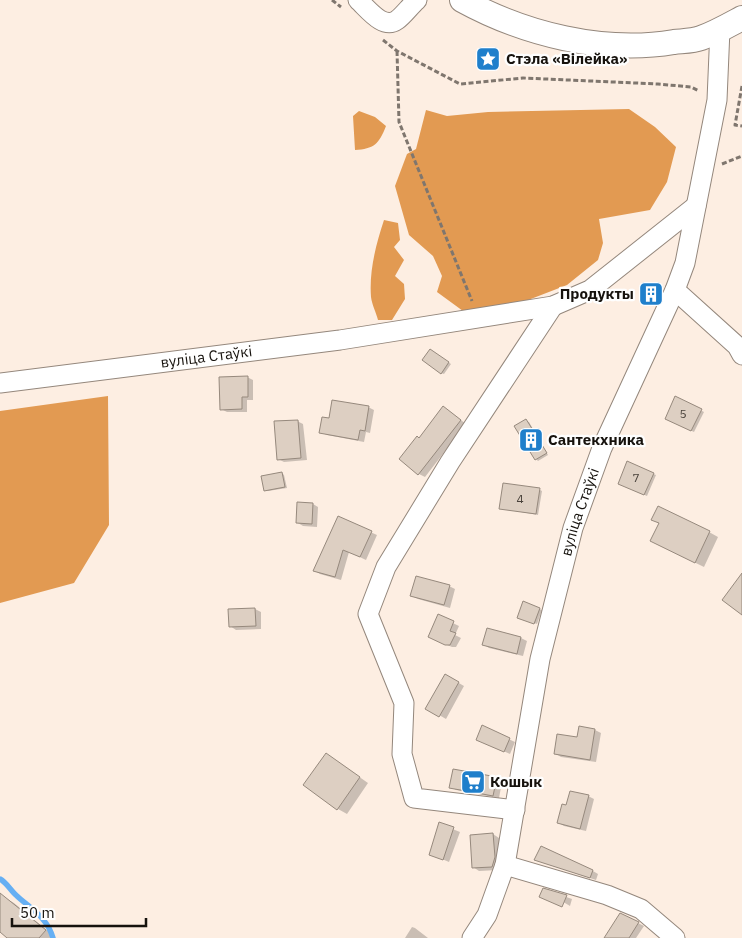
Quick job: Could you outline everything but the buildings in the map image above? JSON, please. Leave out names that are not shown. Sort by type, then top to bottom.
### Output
[{"type":"main road","points":[[462,0],[481,11],[522,26],[579,41],[616,46],[662,44],[700,38],[742,18]]},
{"type":"street","points":[[352,6],[379,20],[390,23],[397,20],[417,0]]},
{"type":"street","points":[[696,206],[717,100],[720,29]]},
{"type":"street","name":"вуліца Стаўкі","points":[[0,383],[340,340],[553,306],[590,290],[696,206]]},
{"type":"street","name":"вуліца Стаўкі","points":[[472,938],[487,915],[505,865],[540,659],[573,528],[602,448],[686,263],[696,206]]},
{"type":"street","points":[[675,290],[737,346],[742,355]]},
{"type":"street","points":[[515,810],[414,798],[402,754],[404,703],[368,614],[386,567],[450,462],[553,306]]},
{"type":"street","points":[[505,865],[607,895],[641,909],[675,938]]},
{"type":"path","points":[[332,0],[352,6]]},
{"type":"path","points":[[382,40],[397,51],[460,84],[523,78],[692,87],[717,100],[740,95]]},
{"type":"path","points":[[397,51],[399,122],[462,272],[479,318]]},
{"type":"path","points":[[742,86],[735,125],[742,126]]},
{"type":"shaded area","points":[[629,109],[655,127],[676,147],[667,182],[650,210],[599,219],[603,243],[598,260],[567,285],[523,302],[463,311],[437,292],[442,276],[433,256],[409,235],[395,186],[407,154],[416,149],[426,110],[447,116],[488,112]]},
{"type":"shaded area","points":[[359,111],[375,117],[386,126],[375,144],[371,147],[355,150],[353,116]]},
{"type":"shaded area","points":[[384,220],[398,223],[400,240],[394,247],[404,260],[395,276],[404,284],[405,299],[392,320],[378,320],[371,297],[371,277],[374,258]]},
{"type":"shaded area","points":[[108,396],[109,525],[74,583],[0,603],[0,411]]},
{"type":"waterway","points":[[0,879],[43,919],[53,938]]},
{"type":"place","name":"Стэла «Вілейка»","points":[[488,59]]},
{"type":"place","name":"Продукты","points":[[651,294]]},
{"type":"place","name":"Сантекхника","points":[[531,440]]},
{"type":"place","name":"Кошык","points":[[473,782]]}]
